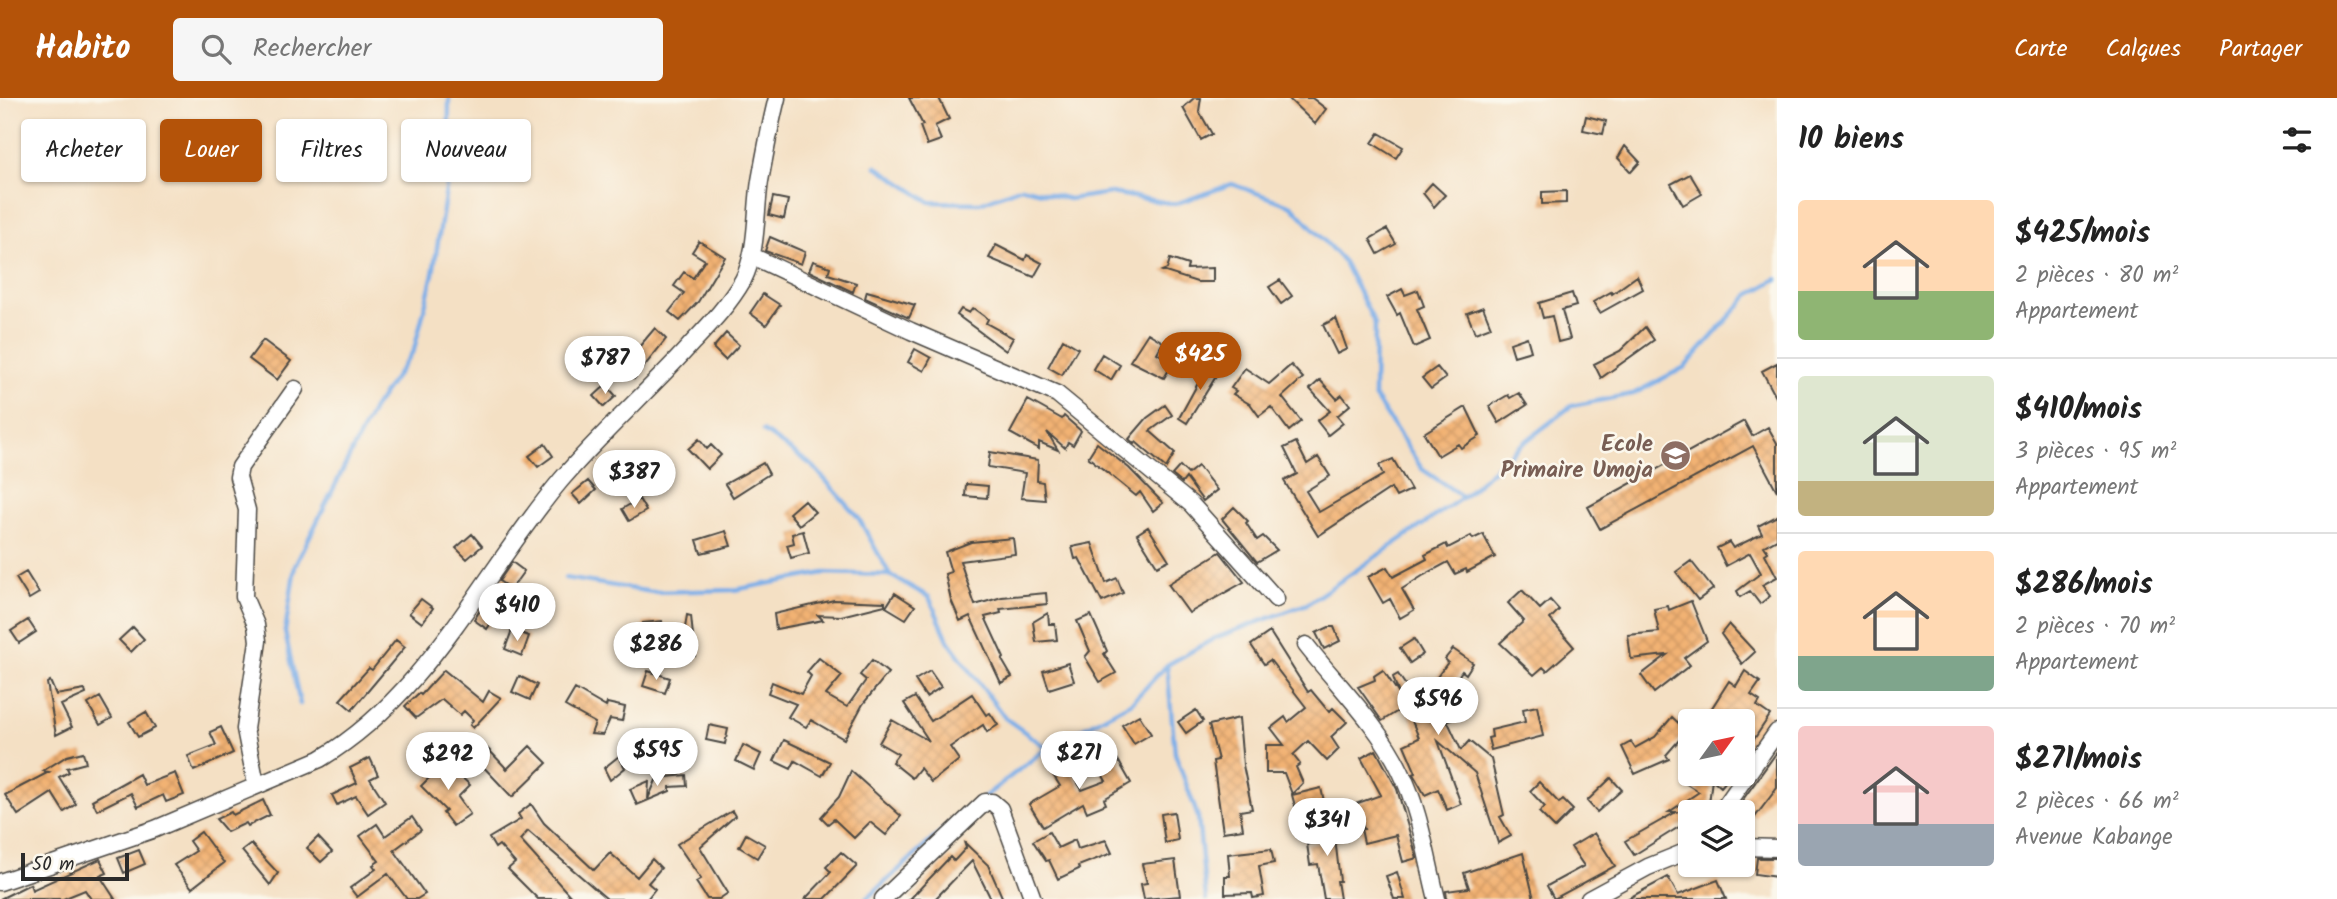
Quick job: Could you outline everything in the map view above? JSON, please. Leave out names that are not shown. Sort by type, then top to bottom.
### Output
[{"type":"street","points":[[0,883],[155,829],[320,760],[344,746],[398,696],[459,625],[506,551],[563,478],[714,320],[743,279],[752,256],[761,180],[777,98]]},
{"type":"street","points":[[752,256],[911,331],[1002,367],[1057,394],[1191,504],[1276,599]]},
{"type":"street","points":[[256,785],[245,729],[258,641],[256,625],[244,597],[247,510],[238,477],[240,467],[295,389]]},
{"type":"street","points":[[1306,645],[1383,741],[1399,769],[1412,799],[1437,899]]},
{"type":"street","points":[[1729,800],[1777,732]]},
{"type":"street","points":[[883,899],[985,802],[992,802],[1000,809],[1033,899]]},
{"type":"street","points":[[1755,847],[1777,848]]},
{"type":"street","points":[[1589,899],[1648,867],[1678,855]]},
{"type":"building","points":[[909,98],[939,98],[949,119],[935,126],[941,140],[927,145],[920,126],[923,125]]},
{"type":"building","points":[[1194,98],[1201,98],[1199,111],[1212,134],[1201,140],[1183,108]]},
{"type":"building","points":[[1288,98],[1312,98],[1326,109],[1315,124]]},
{"type":"building","points":[[1586,116],[1606,121],[1603,134],[1583,130]]},
{"type":"building","points":[[1379,133],[1403,147],[1396,158],[1372,143]]},
{"type":"building","points":[[1625,146],[1640,162],[1631,172],[1618,158]]},
{"type":"building","points":[[1690,174],[1702,194],[1683,205],[1671,184]]},
{"type":"building","points":[[1432,183],[1445,195],[1434,207],[1423,193]]},
{"type":"building","points":[[1566,191],[1566,203],[1542,204],[1542,192]]},
{"type":"building","points":[[773,197],[788,200],[784,219],[769,215]]},
{"type":"building","points":[[1387,229],[1396,244],[1378,254],[1370,239]]},
{"type":"building","points":[[770,237],[805,252],[801,264],[765,251]]},
{"type":"building","points":[[699,241],[725,257],[698,302],[680,321],[669,312],[684,293],[674,286],[684,272],[693,278],[705,260],[692,252]]},
{"type":"building","points":[[996,245],[1025,260],[1027,255],[1042,263],[1034,277],[989,258]]},
{"type":"building","points":[[1170,259],[1188,265],[1187,269],[1213,268],[1213,282],[1197,282],[1162,271],[1167,269]]},
{"type":"building","points":[[813,261],[830,267],[828,274],[856,283],[853,292],[809,271]]},
{"type":"building","points":[[1637,276],[1643,289],[1600,313],[1593,302],[1611,292],[1612,294]]},
{"type":"building","points":[[1280,280],[1292,296],[1281,304],[1269,287]]},
{"type":"building","points":[[1402,289],[1405,295],[1418,290],[1424,306],[1417,309],[1430,340],[1414,347],[1400,313],[1397,315],[1387,297]]},
{"type":"building","points":[[867,291],[915,305],[909,318],[865,298]]},
{"type":"building","points":[[1572,293],[1576,306],[1562,310],[1570,339],[1558,342],[1552,316],[1543,318],[1539,303]]},
{"type":"building","points":[[763,294],[780,305],[766,325],[750,313]]},
{"type":"building","points":[[1483,307],[1491,327],[1475,333],[1467,313]]},
{"type":"building","points":[[973,308],[988,319],[986,323],[1013,338],[1006,351],[957,315],[961,309],[969,313]]},
{"type":"building","points":[[1336,318],[1347,349],[1337,354],[1323,325]]},
{"type":"building","points":[[1645,327],[1654,340],[1601,378],[1594,364],[1620,351]]},
{"type":"building","points":[[655,328],[666,339],[634,379],[622,367]]},
{"type":"building","points":[[726,333],[739,345],[725,360],[713,348]]},
{"type":"building","points":[[1148,333],[1163,342],[1157,353],[1173,363],[1164,378],[1130,361]]},
{"type":"building","points":[[1527,337],[1531,351],[1514,356],[1510,343]]},
{"type":"building","points":[[1063,339],[1078,348],[1062,375],[1048,367]]},
{"type":"building","points":[[263,340],[291,361],[277,380],[249,359]]},
{"type":"building","points":[[915,349],[931,358],[924,371],[908,362]]},
{"type":"building","points":[[1102,354],[1120,365],[1111,380],[1093,369]]},
{"type":"building","points":[[1209,363],[1220,370],[1187,423],[1179,418]]},
{"type":"building","points":[[1777,363],[1777,399],[1762,371]]},
{"type":"building","points":[[1291,365],[1303,378],[1282,397],[1301,421],[1289,431],[1271,407],[1259,416],[1251,405],[1233,394],[1236,391],[1231,388],[1245,368],[1269,384]]},
{"type":"building","points":[[1437,367],[1446,378],[1431,389],[1422,378]]},
{"type":"building","points":[[1320,380],[1337,399],[1342,395],[1350,405],[1337,416],[1343,423],[1328,435],[1317,421],[1330,411],[1310,389]]},
{"type":"building","points":[[606,385],[616,396],[604,407],[594,396]]},
{"type":"building","points":[[1519,393],[1527,405],[1499,423],[1489,406],[1508,395],[1510,398]]},
{"type":"building","points":[[1028,400],[1062,419],[1064,416],[1081,431],[1073,445],[1068,442],[1065,448],[1047,432],[1058,450],[1039,442],[1039,449],[1010,433]]},
{"type":"building","points":[[1165,405],[1172,415],[1150,431],[1175,453],[1166,468],[1129,439],[1147,418]]},
{"type":"building","points":[[1466,407],[1480,436],[1461,448],[1458,444],[1438,456],[1424,433]]},
{"type":"building","points":[[1744,421],[1752,436],[1768,427],[1777,443],[1777,491],[1753,446],[1600,529],[1588,507]]},
{"type":"building","points":[[699,439],[707,449],[711,445],[721,455],[707,469],[688,449]]},
{"type":"building","points":[[1296,442],[1307,464],[1318,457],[1330,476],[1306,491],[1319,512],[1383,475],[1379,465],[1393,459],[1411,490],[1396,497],[1391,488],[1318,536],[1284,481],[1297,474],[1284,448]]},
{"type":"building","points":[[1097,443],[1129,468],[1163,503],[1153,511],[1140,492],[1136,496],[1088,457]]},
{"type":"building","points":[[545,444],[553,456],[538,467],[529,456]]},
{"type":"building","points":[[990,452],[1038,460],[1037,481],[1043,482],[1045,500],[1021,498],[1025,473],[988,467]]},
{"type":"building","points":[[763,463],[769,474],[733,497],[725,484]]},
{"type":"building","points":[[1180,466],[1188,474],[1198,466],[1217,490],[1203,501],[1186,478],[1182,483],[1172,475]]},
{"type":"building","points":[[588,481],[596,490],[581,504],[572,494]]},
{"type":"building","points":[[966,484],[988,486],[987,498],[965,496]]},
{"type":"building","points":[[639,499],[646,511],[629,521],[622,509]]},
{"type":"building","points":[[804,500],[815,512],[799,525],[789,513]]},
{"type":"building","points":[[1234,507],[1248,521],[1246,523],[1257,540],[1263,536],[1277,550],[1257,562],[1222,519]]},
{"type":"building","points":[[1777,516],[1777,539],[1764,546],[1768,552],[1765,554],[1777,577],[1762,585],[1770,596],[1760,604],[1750,591],[1740,597],[1737,591],[1761,573],[1750,553],[1726,566],[1717,548],[1729,542],[1733,548],[1762,534],[1758,526]]},
{"type":"building","points":[[1148,527],[1169,560],[1157,566],[1137,534]]},
{"type":"building","points":[[726,531],[731,546],[701,553],[697,540]]},
{"type":"building","points":[[803,531],[809,553],[791,558],[787,545],[794,543],[792,534]]},
{"type":"building","points":[[472,534],[482,546],[467,559],[456,548]]},
{"type":"building","points":[[1483,534],[1495,557],[1467,572],[1466,569],[1455,574],[1448,562],[1402,589],[1414,610],[1400,618],[1390,599],[1383,603],[1368,577],[1387,567],[1393,577],[1427,559],[1425,555],[1446,544],[1448,548],[1471,536],[1473,539]]},
{"type":"building","points":[[1013,538],[1015,554],[960,561],[975,605],[1002,597],[1046,593],[1047,604],[1000,609],[1001,613],[985,617],[1004,658],[1002,660],[1012,677],[1001,683],[970,616],[960,621],[951,600],[945,574],[951,572],[945,552],[971,542]]},
{"type":"building","points":[[1092,543],[1106,583],[1117,578],[1123,593],[1102,602],[1079,558],[1075,559],[1072,547]]},
{"type":"building","points":[[1220,552],[1244,582],[1189,613],[1168,584]]},
{"type":"building","points":[[1691,561],[1713,589],[1698,600],[1676,572]]},
{"type":"building","points":[[512,562],[524,571],[511,589],[499,581]]},
{"type":"building","points":[[26,572],[39,593],[29,599],[16,578]]},
{"type":"building","points":[[1522,590],[1540,609],[1550,600],[1559,610],[1550,619],[1574,647],[1547,671],[1543,667],[1534,675],[1500,643],[1524,621],[1508,603]]},
{"type":"building","points":[[895,593],[915,606],[906,619],[886,607]]},
{"type":"building","points":[[421,599],[433,608],[422,623],[409,613]]},
{"type":"building","points":[[834,600],[885,602],[885,605],[841,616],[818,615],[823,620],[776,629],[774,614]]},
{"type":"building","points":[[1691,601],[1707,641],[1684,658],[1690,665],[1654,693],[1641,675],[1667,655],[1631,659],[1628,635],[1659,632],[1654,609],[1668,606],[1669,610]]},
{"type":"building","points":[[485,602],[499,611],[487,629],[474,620]]},
{"type":"building","points":[[1048,613],[1049,624],[1055,624],[1057,640],[1036,642],[1033,622]]},
{"type":"building","points":[[687,615],[691,616],[695,656],[681,654],[683,642],[676,643],[674,629],[685,628]]},
{"type":"building","points":[[1091,615],[1107,651],[1104,654],[1116,673],[1100,682],[1085,657],[1090,651],[1077,621]]},
{"type":"building","points":[[28,620],[36,632],[19,643],[11,631]]},
{"type":"building","points":[[662,621],[663,635],[645,637],[643,623]]},
{"type":"building","points":[[1729,624],[1755,652],[1742,664],[1721,634]]},
{"type":"building","points":[[133,627],[144,639],[131,652],[119,640]]},
{"type":"building","points":[[1334,627],[1340,641],[1324,649],[1316,633]]},
{"type":"building","points":[[512,630],[529,636],[522,656],[505,649]]},
{"type":"building","points":[[1270,632],[1308,692],[1311,690],[1329,712],[1333,708],[1347,722],[1331,737],[1339,749],[1327,761],[1308,741],[1293,755],[1300,764],[1296,767],[1303,783],[1292,794],[1284,773],[1266,773],[1266,745],[1284,745],[1271,728],[1285,717],[1288,722],[1306,707],[1270,660],[1264,664],[1251,645]]},
{"type":"building","points":[[1414,639],[1423,654],[1410,663],[1400,648]]},
{"type":"building","points":[[396,640],[405,647],[352,710],[340,700],[369,668],[372,670]]},
{"type":"building","points":[[1453,649],[1473,663],[1466,674],[1462,671],[1448,691],[1455,718],[1447,720],[1461,750],[1469,741],[1491,759],[1504,815],[1500,817],[1511,836],[1498,843],[1475,773],[1438,741],[1461,804],[1447,810],[1438,789],[1425,795],[1413,774],[1416,773],[1404,745],[1419,738],[1406,706],[1382,721],[1358,687],[1375,680],[1374,676],[1383,670],[1399,694],[1393,677],[1398,674],[1418,703],[1448,662],[1445,659]]},
{"type":"building","points":[[819,658],[842,676],[826,695],[847,707],[866,680],[860,675],[872,660],[888,673],[863,704],[844,739],[811,720],[806,727],[788,717],[796,704],[768,693],[772,682],[801,694],[811,676],[807,672]]},
{"type":"building","points":[[1068,663],[1074,681],[1049,689],[1043,671]]},
{"type":"building","points":[[444,670],[483,702],[489,691],[501,698],[473,728],[470,725],[473,720],[464,711],[460,715],[442,699],[416,718],[405,706],[419,693],[421,695]]},
{"type":"building","points":[[648,671],[670,678],[665,693],[643,686]]},
{"type":"building","points":[[930,671],[941,687],[926,697],[915,680]]},
{"type":"building","points":[[1745,671],[1760,682],[1751,695],[1760,701],[1757,706],[1770,715],[1755,738],[1755,709],[1711,709],[1729,681],[1736,686]]},
{"type":"building","points":[[519,676],[537,685],[530,700],[512,692]]},
{"type":"building","points":[[50,681],[56,695],[85,690],[86,694],[61,705],[72,727],[56,735],[47,683]]},
{"type":"building","points":[[575,689],[606,707],[607,703],[625,707],[622,721],[610,719],[603,735],[591,734],[595,723],[565,706]]},
{"type":"building","points":[[972,694],[986,715],[990,713],[998,725],[987,732],[983,725],[950,747],[959,760],[931,782],[920,768],[912,778],[892,762],[898,754],[879,743],[892,720],[929,741],[904,703],[915,697],[931,721]]},
{"type":"building","points":[[100,697],[112,718],[100,725],[88,704]]},
{"type":"building","points":[[1537,706],[1543,736],[1491,750],[1488,738],[1492,737],[1491,730],[1525,722],[1523,709]]},
{"type":"building","points":[[1196,710],[1203,721],[1186,733],[1178,722]]},
{"type":"building","points":[[146,712],[155,728],[138,737],[129,722]]},
{"type":"building","points":[[1139,715],[1151,734],[1134,744],[1122,725]]},
{"type":"building","points":[[1672,717],[1678,723],[1678,741],[1666,755],[1669,759],[1635,774],[1622,747],[1631,742],[1635,748],[1655,737]]},
{"type":"building","points":[[1239,718],[1243,765],[1252,809],[1240,811],[1243,829],[1223,832],[1213,761],[1218,760],[1209,725]]},
{"type":"building","points":[[709,725],[728,729],[725,744],[706,740]]},
{"type":"building","points":[[221,727],[233,753],[194,771],[188,756],[216,745],[210,732]]},
{"type":"building","points":[[784,740],[830,762],[822,776],[795,761],[791,769],[774,761]]},
{"type":"building","points":[[743,745],[761,754],[754,770],[736,761]]},
{"type":"building","points":[[530,746],[547,763],[512,797],[477,760],[488,749],[507,769]]},
{"type":"building","points":[[1376,750],[1397,789],[1417,858],[1403,862],[1396,835],[1364,843],[1361,829],[1364,829],[1355,804],[1381,795],[1361,758]]},
{"type":"building","points":[[83,752],[86,763],[67,768],[69,772],[59,777],[76,804],[64,812],[52,793],[18,815],[5,795],[49,772],[43,771],[67,756]]},
{"type":"building","points":[[1777,752],[1777,788],[1755,817],[1755,800],[1743,800]]},
{"type":"building","points":[[1114,753],[1131,783],[1104,799],[1106,804],[1087,812],[1083,803],[1043,827],[1029,804],[1060,786],[1050,770],[1065,761],[1082,790],[1106,781],[1096,764]]},
{"type":"building","points":[[619,756],[625,768],[610,780],[604,768]]},
{"type":"building","points":[[370,758],[378,775],[370,779],[385,802],[368,814],[356,796],[337,805],[332,795],[357,783],[350,768]]},
{"type":"building","points":[[445,762],[470,785],[458,797],[470,814],[453,826],[443,813],[446,811],[421,786]]},
{"type":"building","points":[[851,771],[901,816],[886,835],[870,822],[854,838],[834,819],[828,824],[821,817],[839,797]]},
{"type":"building","points":[[175,773],[184,795],[166,802],[163,795],[138,807],[131,793],[97,810],[92,800],[139,774],[144,785]]},
{"type":"building","points":[[686,775],[687,786],[670,787],[670,791],[637,805],[630,789],[649,781],[648,799],[657,778]]},
{"type":"building","points":[[1611,778],[1622,790],[1597,812],[1587,801]]},
{"type":"building","points":[[1539,782],[1559,803],[1563,800],[1573,810],[1555,828],[1539,812],[1545,807],[1530,791]]},
{"type":"building","points":[[1690,786],[1711,786],[1709,800],[1687,800],[1699,792]]},
{"type":"building","points":[[1321,788],[1326,810],[1298,817],[1292,795]]},
{"type":"building","points":[[263,800],[270,815],[248,826],[246,823],[227,832],[216,819],[231,812],[233,815]]},
{"type":"building","points":[[531,804],[544,823],[594,870],[610,853],[637,877],[652,859],[661,868],[648,883],[655,889],[647,899],[607,899],[528,831],[520,840],[573,899],[538,899],[508,869],[515,863],[499,845],[495,848],[489,838],[521,819],[518,814]]},
{"type":"building","points":[[1678,806],[1678,828],[1634,855],[1625,841],[1676,812],[1669,812]]},
{"type":"building","points":[[732,811],[735,816],[700,847],[728,893],[719,899],[707,899],[696,882],[701,879],[677,844]]},
{"type":"building","points":[[1174,812],[1178,840],[1165,843],[1161,814]]},
{"type":"building","points":[[1332,812],[1340,899],[1324,899],[1318,864],[1310,865],[1307,844],[1324,842],[1320,814]]},
{"type":"building","points":[[412,817],[421,830],[394,850],[425,894],[417,899],[407,899],[388,874],[357,897],[350,888],[376,869],[373,865],[379,861],[360,836],[377,824],[385,836]]},
{"type":"building","points":[[201,832],[224,863],[192,888],[174,865],[196,851],[189,841]]},
{"type":"building","points":[[1049,832],[1058,848],[1075,840],[1078,849],[1106,840],[1112,853],[1078,866],[1079,869],[1058,879],[1049,860],[1046,861],[1033,841]]},
{"type":"building","points":[[1594,833],[1615,866],[1554,899],[1547,886],[1584,866],[1571,847]]},
{"type":"building","points":[[746,834],[765,845],[757,858],[739,847]]},
{"type":"building","points":[[318,837],[332,852],[321,862],[307,848]]},
{"type":"building","points":[[964,842],[988,865],[1003,899],[991,899],[972,861],[935,899],[910,899],[950,857],[954,861],[966,848]]},
{"type":"building","points":[[251,844],[278,873],[270,885],[242,851]]},
{"type":"building","points":[[1271,849],[1274,863],[1259,866],[1264,896],[1253,898],[1252,893],[1225,894],[1225,876],[1230,876],[1228,854]]},
{"type":"building","points":[[139,850],[145,864],[124,873],[118,858]]},
{"type":"building","points":[[841,852],[857,866],[825,899],[805,899],[831,872],[826,867]]},
{"type":"building","points":[[1523,853],[1534,899],[1447,899],[1446,891],[1469,888],[1464,873]]},
{"type":"building","points":[[1757,858],[1777,858],[1777,877],[1755,874]]},
{"type":"building","points":[[100,859],[107,873],[100,876],[115,899],[91,899],[85,890],[63,899],[0,899],[30,884],[32,890]]},
{"type":"building","points":[[1175,860],[1180,896],[1144,899],[1141,884],[1147,883],[1142,864]]},
{"type":"building","points":[[1397,872],[1405,899],[1394,899],[1386,876]]},
{"type":"building","points":[[1668,877],[1678,895],[1718,880],[1726,899],[1627,899]]},
{"type":"waterway","points":[[300,704],[285,632],[295,566],[373,409],[414,350],[433,274],[448,177],[449,98]]},
{"type":"waterway","points":[[876,166],[930,202],[980,203],[1021,187],[1069,199],[1111,193],[1175,204],[1232,184],[1292,206],[1344,262],[1375,324],[1374,396],[1422,469],[1463,497]]},
{"type":"waterway","points":[[984,797],[1047,748],[1132,702],[1167,665],[1215,638],[1307,604],[1463,497],[1516,449],[1571,406],[1633,394],[1685,367],[1749,295],[1777,279]]},
{"type":"waterway","points":[[763,431],[813,466],[858,517],[890,575]]},
{"type":"waterway","points":[[565,578],[652,592],[734,590],[824,573],[890,575],[929,597],[949,642],[1005,718],[1047,748]]},
{"type":"waterway","points":[[1167,665],[1175,753],[1198,817],[1206,899]]},
{"type":"waterway","points":[[866,899],[960,815]]},
{"type":"place","name":"Ecole Primaire Umoja","points":[[1676,456]]}]
